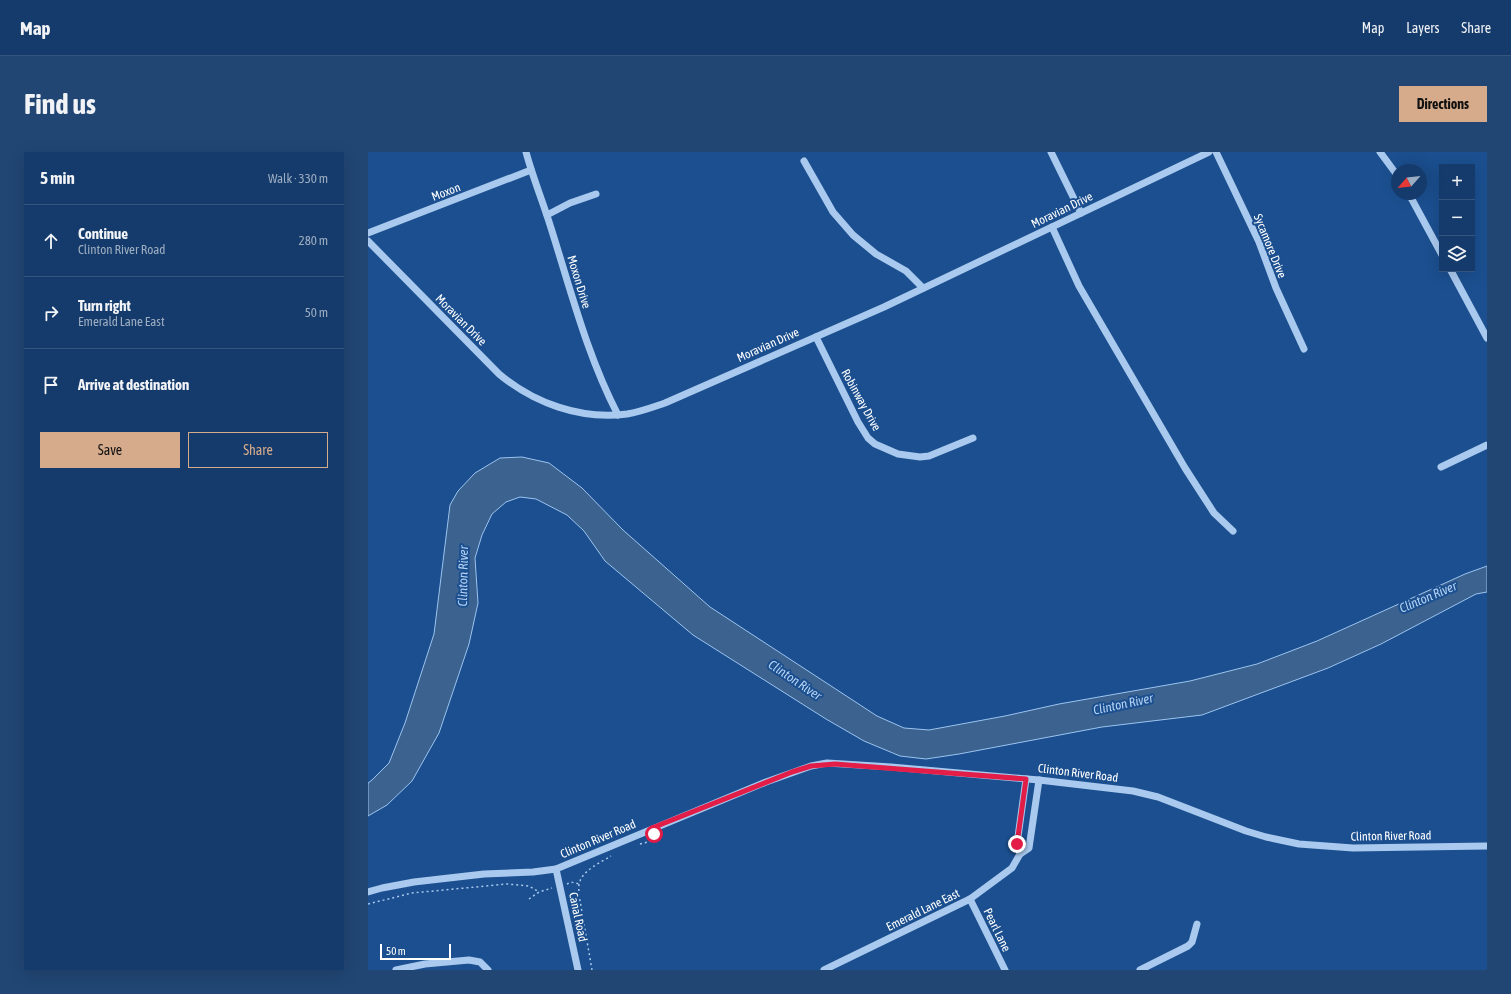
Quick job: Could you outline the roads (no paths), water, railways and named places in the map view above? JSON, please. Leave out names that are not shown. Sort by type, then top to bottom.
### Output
[{"type":"street","name":"Moxon Drive","points":[[526,152],[584,335],[618,414]]},
{"type":"street","points":[[1051,152],[1081,213]]},
{"type":"street","name":"Moravian Drive","points":[[368,241],[499,374],[517,388],[544,402],[567,410],[603,415],[618,414],[646,409],[665,403],[816,337],[1209,152]]},
{"type":"street","name":"Sycamore Drive","points":[[1216,152],[1259,242],[1276,288],[1304,348]]},
{"type":"street","points":[[1380,152],[1391,167]]},
{"type":"street","points":[[804,161],[833,212],[853,235],[876,254],[906,271],[922,288]]},
{"type":"street","name":"Moxon","points":[[368,233],[531,170]]},
{"type":"street","points":[[546,214],[596,194]]},
{"type":"street","points":[[1412,200],[1439,249]]},
{"type":"street","points":[[1052,227],[1079,286],[1185,468],[1214,513],[1233,531]]},
{"type":"street","points":[[1452,272],[1487,338]]},
{"type":"street","name":"Robinway Drive","points":[[816,337],[858,422],[868,438],[874,444],[898,454],[920,457],[928,456],[973,438]]},
{"type":"street","points":[[1441,467],[1487,445]]},
{"type":"street","name":"Clinton River Road","points":[[368,892],[389,886],[414,882],[484,874],[533,872],[556,868],[792,772],[811,766],[827,764],[891,767],[1039,780],[1133,791],[1158,797],[1246,831],[1299,844],[1353,848],[1487,846]]},
{"type":"street","points":[[1020,854],[1017,844],[1026,779]]},
{"type":"street","name":"Emerald Lane East","points":[[824,970],[970,899],[1012,868],[1020,854],[1029,848],[1039,780]]},
{"type":"street","name":"Canal Road","points":[[556,868],[578,970]]},
{"type":"street","name":"Pearl Lane","points":[[970,899],[1005,970]]},
{"type":"street","points":[[1140,970],[1188,946],[1192,942],[1197,924]]},
{"type":"street","points":[[396,970],[417,965],[468,960],[476,961],[486,967]]},
{"type":"water","name":"Clinton River","points":[[522,457],[549,463],[582,488],[623,530],[710,607],[877,716],[904,728],[929,730],[1059,704],[1190,681],[1257,664],[1317,641],[1465,574],[1487,566],[1487,592],[1476,594],[1381,644],[1328,668],[1202,715],[1102,727],[926,759],[900,756],[864,741],[826,719],[693,635],[605,561],[584,531],[567,515],[536,499],[520,497],[506,502],[492,514],[482,535],[475,558],[478,603],[469,644],[439,733],[412,781],[387,805],[368,816],[368,783],[389,763],[405,723],[434,634],[450,505],[458,491],[475,473],[500,458]]}]
